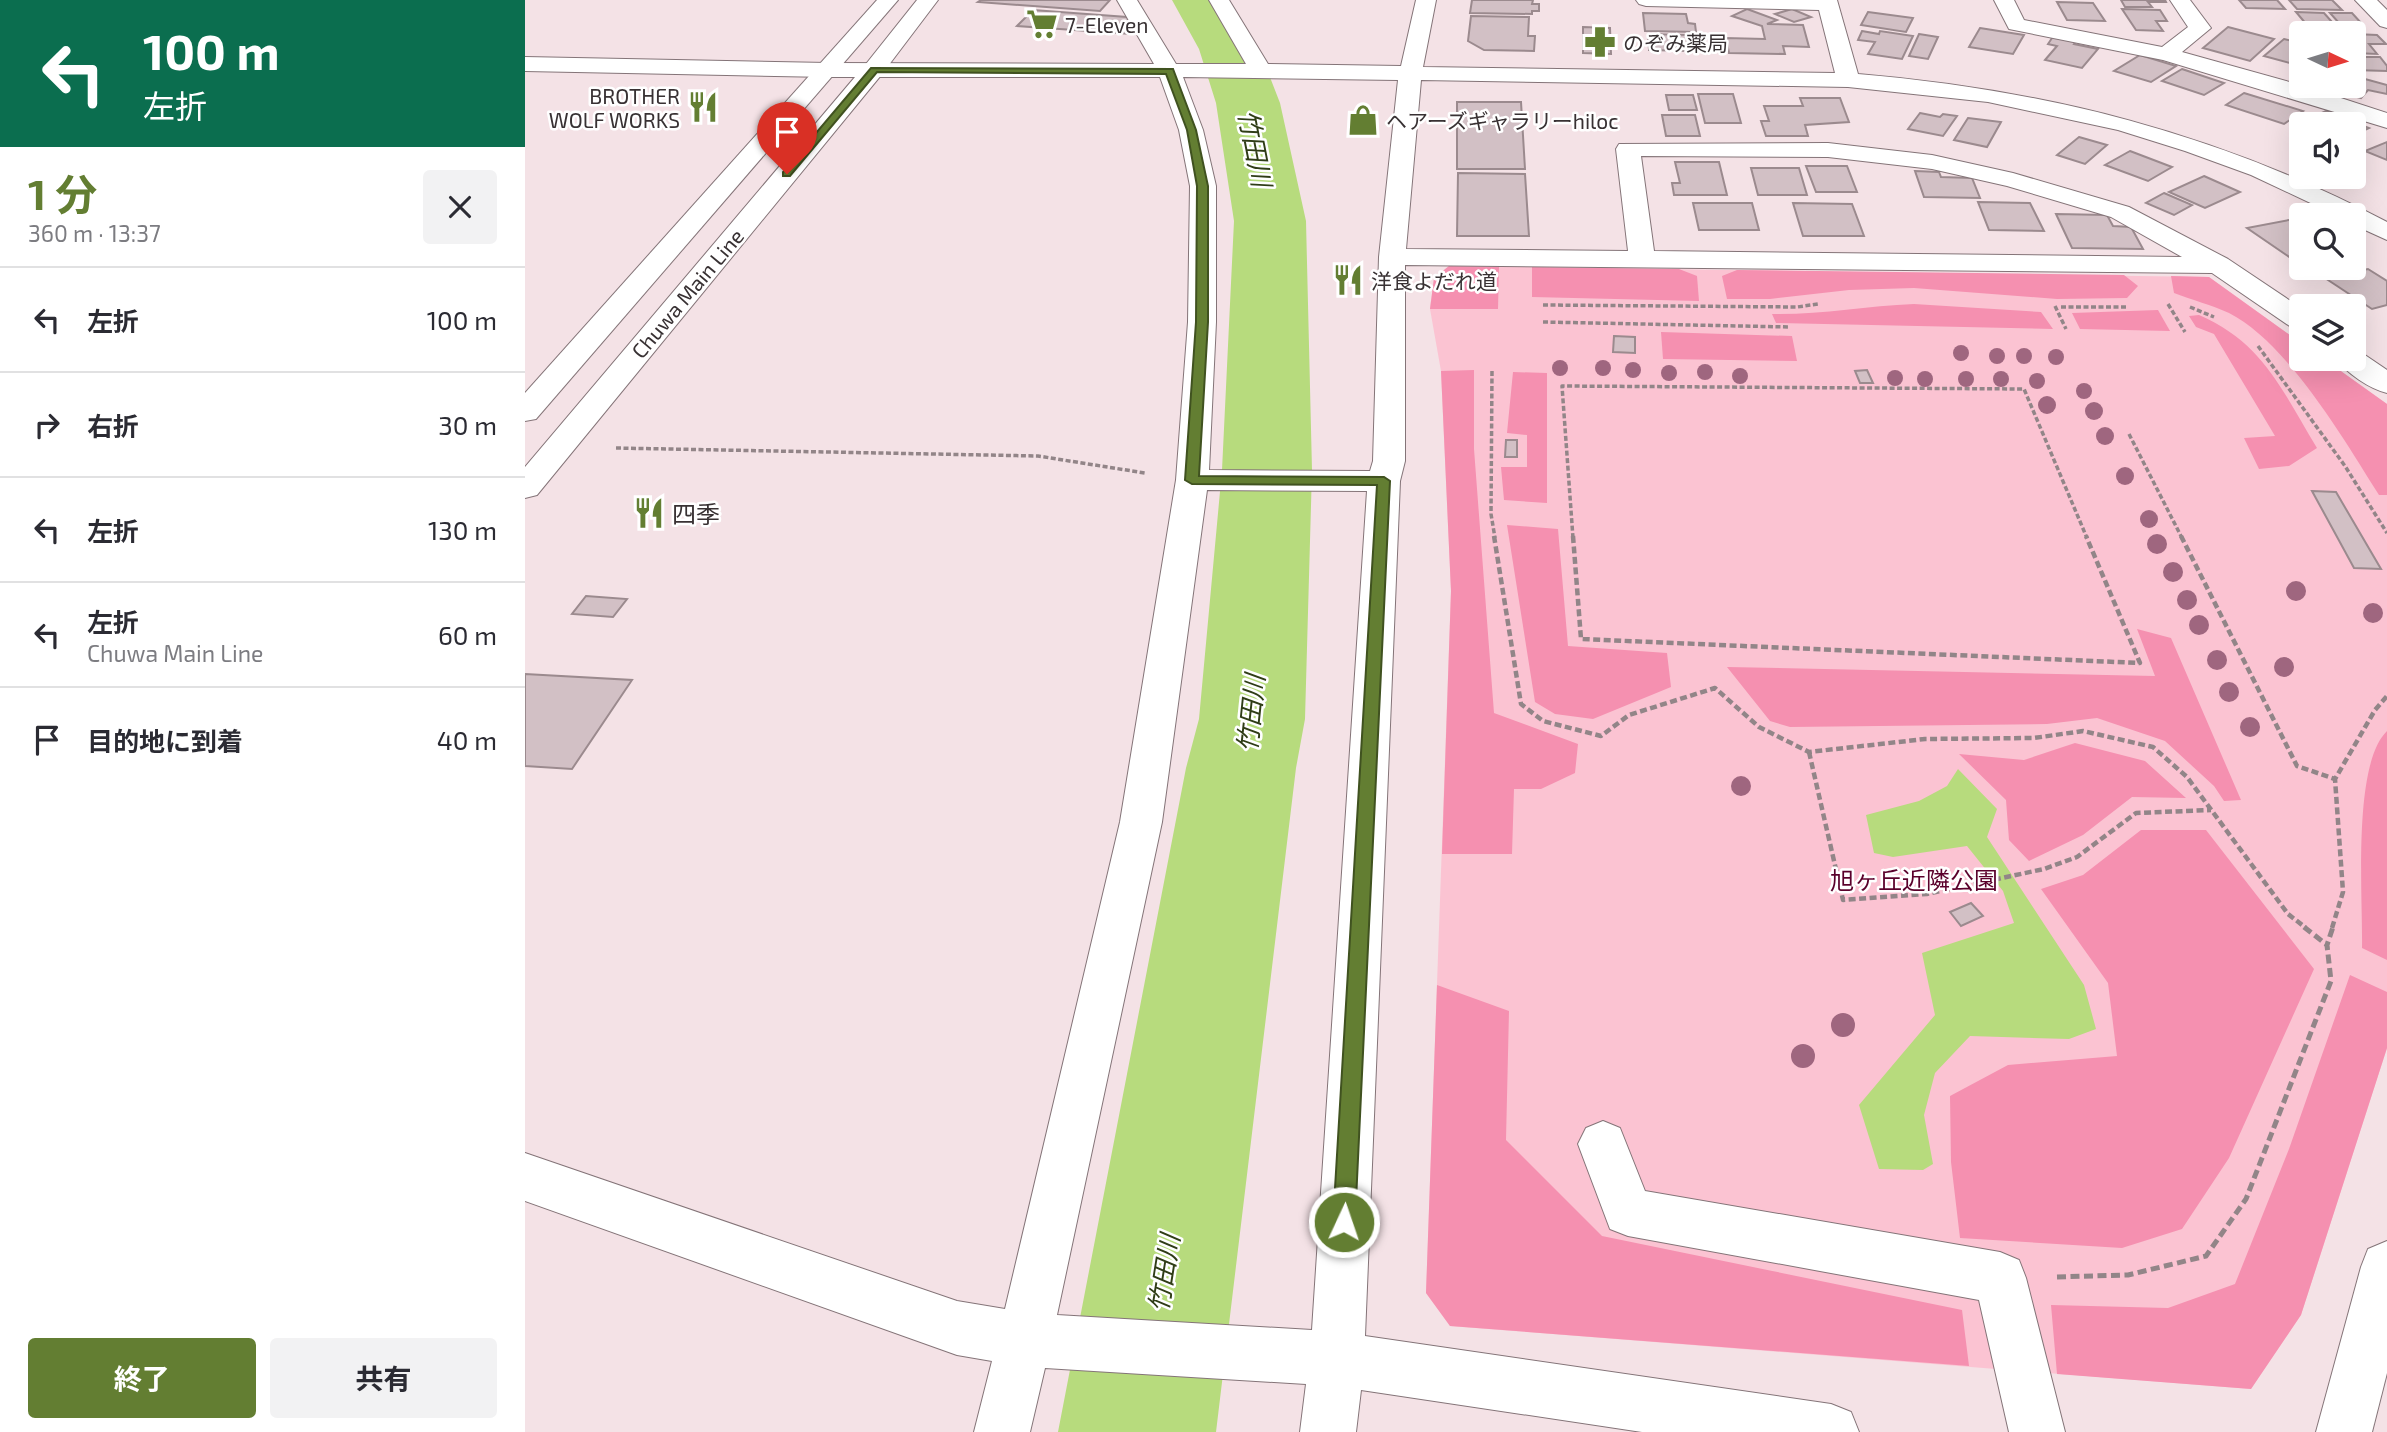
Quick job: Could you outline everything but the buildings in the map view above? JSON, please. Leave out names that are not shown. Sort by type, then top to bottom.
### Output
[{"type":"street","name":"Chuwa Main Line","points":[[525,412],[888,0]]},
{"type":"street","name":"Chuwa Main Line","points":[[525,488],[874,69],[928,0]]},
{"type":"street","points":[[1002,1432],[1039,1341],[1141,822],[1192,480],[1202,322],[1203,186],[1191,130],[1170,71],[1127,0]]},
{"type":"street","points":[[1219,0],[1265,71]]},
{"type":"street","points":[[1328,1432],[1337,1359],[1384,481],[1388,461],[1392,257],[1411,74],[1426,0]]},
{"type":"street","points":[[1646,0],[1827,2],[1848,80]]},
{"type":"street","points":[[2004,0],[2016,25],[2166,54],[2296,91],[2387,121]]},
{"type":"street","points":[[2166,54],[2200,28],[2180,0]]},
{"type":"street","points":[[2365,0],[2387,22]]},
{"type":"street","points":[[525,64],[828,70],[1265,71],[1848,80],[1913,84],[1995,96],[2139,129],[2208,151],[2290,183],[2387,232]]},
{"type":"street","points":[[1642,259],[1628,149],[1815,150],[1932,162],[2013,180],[2120,212],[2218,265],[2289,313]]},
{"type":"street","points":[[1392,257],[2218,265]]},
{"type":"street","points":[[2366,369],[2387,384]]},
{"type":"street","points":[[1192,480],[1384,481]]},
{"type":"street","points":[[1603,1144],[1628,1212],[2000,1278],[2037,1432]]},
{"type":"street","points":[[525,1177],[957,1328],[1039,1341],[1337,1359],[1831,1432]]},
{"type":"street","points":[[2343,1432],[2387,1267]]},
{"type":"path","points":[[1543,305],[1797,307],[1824,303]]},
{"type":"path","points":[[2177,305],[2167,303],[2185,332]]},
{"type":"path","points":[[2043,306],[2132,307]]},
{"type":"path","points":[[2055,306],[2066,329]]},
{"type":"path","points":[[2187,307],[2219,319]]},
{"type":"path","points":[[1543,321],[1790,327]]},
{"type":"path","points":[[2255,343],[2290,386],[2346,466],[2387,533]]},
{"type":"path","points":[[1492,371],[1492,514],[1521,704],[1543,720],[1601,736],[1629,715],[1715,688],[1759,727],[1809,752],[1925,739],[2034,737],[2083,731],[2153,747],[2187,777],[2288,914],[2327,945]]},
{"type":"path","points":[[1562,386],[2024,389],[2140,663],[1581,639],[1562,386]]},
{"type":"path","points":[[2130,433],[2297,766],[2335,779]]},
{"type":"path","points":[[559,447],[1038,456],[1192,480]]},
{"type":"path","points":[[2000,1278],[2128,1275],[2206,1256],[2246,1199],[2331,981],[2327,945],[2343,892],[2335,779],[2375,710],[2387,696]]},
{"type":"path","points":[[1809,752],[1843,900],[1927,894],[2044,869],[2077,857],[2136,813],[2211,810]]},
{"type":"green space","name":"旭ヶ丘近隣公園","points":[[1449,266],[2209,277],[2289,334],[2289,371],[2341,371],[2387,404],[2387,1048],[2301,1315],[2251,1389],[1450,1326],[1426,1293],[1451,591],[1441,371],[1430,309],[1434,278]]},
{"type":"shaded area","points":[[1449,266],[1499,267],[1498,309],[1430,309],[1434,278]]},
{"type":"shaded area","points":[[1532,267],[1679,269],[1697,276],[1699,301],[1532,297]]},
{"type":"shaded area","points":[[1737,270],[2124,275],[2138,286],[2127,298],[2057,299],[1914,288],[1849,290],[1770,299],[1727,299],[1722,276]]},
{"type":"shaded area","points":[[2171,276],[2209,277],[2289,334],[2289,365],[2251,327],[2229,313],[2174,293]]},
{"type":"shaded area","points":[[1914,304],[2041,312],[2053,329],[1776,323],[1772,314],[1807,313]]},
{"type":"shaded area","points":[[2158,310],[2170,331],[2080,329],[2072,313]]},
{"type":"shaded area","points":[[2199,315],[2221,326],[2256,354],[2281,388],[2317,448],[2289,466],[2259,469],[2244,438],[2275,436],[2214,334],[2196,327],[2189,316]]},
{"type":"shaded area","points":[[1661,332],[1792,336],[1797,361],[1663,359]]},
{"type":"shaded area","points":[[1474,370],[1474,449],[1494,713],[1578,744],[1575,773],[1541,789],[1514,789],[1512,854],[1442,854],[1451,591],[1441,371]]},
{"type":"shaded area","points":[[2295,371],[2341,371],[2387,404],[2387,495],[2379,495]]},
{"type":"shaded area","points":[[1513,372],[1547,373],[1547,503],[1504,500],[1501,467],[1527,467],[1527,435],[1507,433]]},
{"type":"shaded area","points":[[1507,525],[1558,529],[1568,646],[1667,653],[1671,687],[1593,719],[1555,714],[1535,702]]},
{"type":"shaded area","points":[[2137,629],[2171,638],[2241,800],[2224,801],[2214,786],[2165,741],[2097,718],[2047,724],[1790,727],[1770,721],[1727,667],[2155,676]]},
{"type":"shaded area","points":[[2387,731],[2387,960],[2362,948],[2361,866],[2368,772],[2376,748]]},
{"type":"shaded area","points":[[2075,743],[2145,761],[2186,798],[2132,797],[2083,835],[2029,861],[2009,840],[2006,800],[1959,754],[2024,760]]},
{"type":"shaded area","points":[[1958,769],[1997,809],[1987,837],[2084,985],[2096,1029],[2069,1039],[1970,1036],[1935,1073],[1924,1115],[1933,1164],[1923,1170],[1879,1169],[1859,1105],[1935,1015],[1922,953],[2014,923],[2003,891],[1967,846],[1893,857],[1874,853],[1866,815],[1919,801],[1947,786]]},
{"type":"shaded area","points":[[2141,830],[2206,830],[2314,969],[2229,1158],[2182,1229],[2122,1248],[1960,1238],[1951,1162],[1950,1096],[2008,1065],[2117,1056],[2108,983],[2041,889],[2083,875]]},
{"type":"shaded area","points":[[2350,975],[2387,992],[2387,1048],[2301,1315],[2251,1389],[2057,1374],[2051,1305],[2168,1308],[2235,1284],[2289,1149]]},
{"type":"shaded area","points":[[1437,985],[1509,1011],[1506,1140],[1602,1236],[1962,1310],[1969,1366],[1450,1326],[1426,1293]]},
{"type":"waterway","name":"竹田川","points":[[1137,1432],[1241,768],[1252,719],[1267,470],[1270,221],[1248,103],[1229,49],[1200,0]]},
{"type":"place","name":"7-Eleven","points":[[1042,24]]},
{"type":"place","name":"のぞみ薬局","points":[[1600,42]]},
{"type":"place","name":"BROTHER WOLF WORKS","points":[[703,107]]},
{"type":"place","name":"ヘアーズギャラリーhiloc","points":[[1363,120]]},
{"type":"place","name":"洋食よだれ道","points":[[1348,280]]},
{"type":"place","name":"四季","points":[[649,513]]},
{"type":"route","points":[[787,174],[874,69],[1170,71],[1191,130],[1203,186],[1202,322],[1192,480],[1384,481],[1344,1222]]}]
